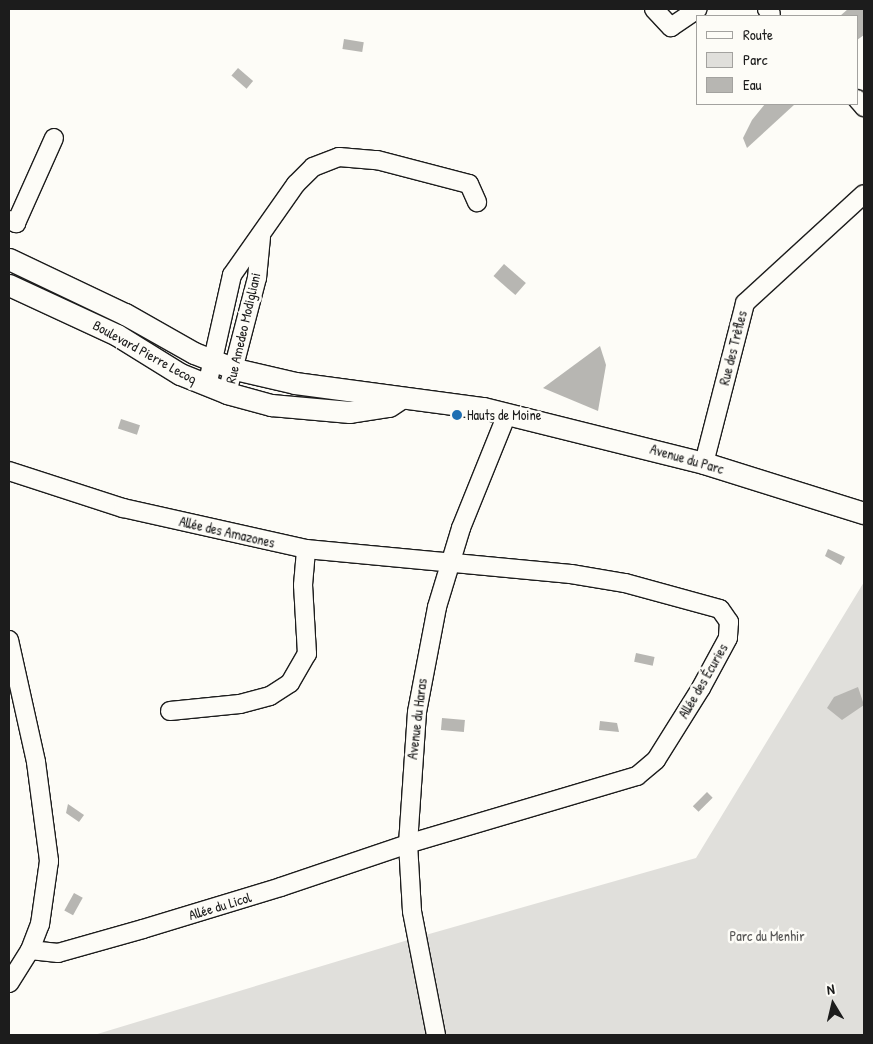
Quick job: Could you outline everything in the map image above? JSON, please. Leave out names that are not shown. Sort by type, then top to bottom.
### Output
[{"type":"street","points":[[654,9],[671,27],[698,9]]},
{"type":"street","points":[[9,220],[16,223],[54,138]]},
{"type":"street","name":"Rue Amedeo Modigliani","points":[[207,386],[232,275],[296,184],[312,167],[339,157],[376,160],[469,184],[477,202]]},
{"type":"street","name":"Rue des Trèfles","points":[[704,463],[745,303],[864,194]]},
{"type":"street","name":"Rue Amedeo Modigliani","points":[[228,393],[257,278],[262,233]]},
{"type":"street","name":"Boulevard Pierre Lecoq","points":[[9,259],[69,285],[213,361],[235,369],[295,383],[401,398],[449,402],[507,414]]},
{"type":"street","name":"Boulevard Pierre Lecoq","points":[[9,285],[117,335],[180,374],[228,393],[271,405],[350,412],[376,410],[401,398]]},
{"type":"street","name":"Avenue du Parc","points":[[507,414],[704,463],[864,513]]},
{"type":"street","name":"Avenue du Haras","points":[[436,1035],[412,911],[408,844],[417,712],[426,651],[451,563],[489,455],[507,414]]},
{"type":"street","name":"Allée des Amazones","points":[[9,471],[123,508],[306,549],[451,563]]},
{"type":"street","points":[[170,711],[240,704],[270,696],[290,682],[307,654],[303,585],[306,549]]},
{"type":"street","name":"Allée des Écuries","points":[[408,844],[636,776],[656,760],[728,638],[729,622],[720,609],[670,594],[571,574],[451,563]]},
{"type":"street","points":[[9,640],[36,762],[49,861],[40,924],[30,950],[9,983]]},
{"type":"street","name":"Allée du Licol","points":[[30,950],[58,953],[281,888],[408,844]]},
{"type":"green space","name":"Parc du Menhir","points":[[864,582],[864,1035],[94,1035],[408,940],[696,858]]},
{"type":"water","points":[[848,9],[864,9],[864,35],[858,39],[858,15],[841,15]]},
{"type":"water","points":[[344,39],[364,42],[362,52],[342,49]]},
{"type":"water","points":[[238,68],[253,81],[247,89],[231,76]]},
{"type":"water","points":[[764,105],[794,105],[747,148],[743,138],[752,120]]},
{"type":"water","points":[[504,264],[526,283],[515,295],[494,276]]},
{"type":"water","points":[[600,346],[606,365],[598,411],[543,388]]},
{"type":"water","points":[[121,419],[140,425],[137,435],[118,429]]},
{"type":"water","points":[[828,549],[845,557],[841,565],[825,556]]},
{"type":"water","points":[[636,653],[655,657],[653,666],[634,662]]},
{"type":"water","points":[[858,687],[864,705],[842,720],[827,708],[834,697]]},
{"type":"water","points":[[442,718],[465,720],[464,732],[441,730]]},
{"type":"water","points":[[600,721],[617,723],[619,732],[599,730]]},
{"type":"water","points":[[707,792],[713,798],[699,812],[693,806]]},
{"type":"water","points":[[68,804],[84,815],[79,822],[66,813]]},
{"type":"water","points":[[74,893],[83,898],[73,915],[64,910]]},
{"type":"place","name":"Hauts de Moine","points":[[457,415]]}]
